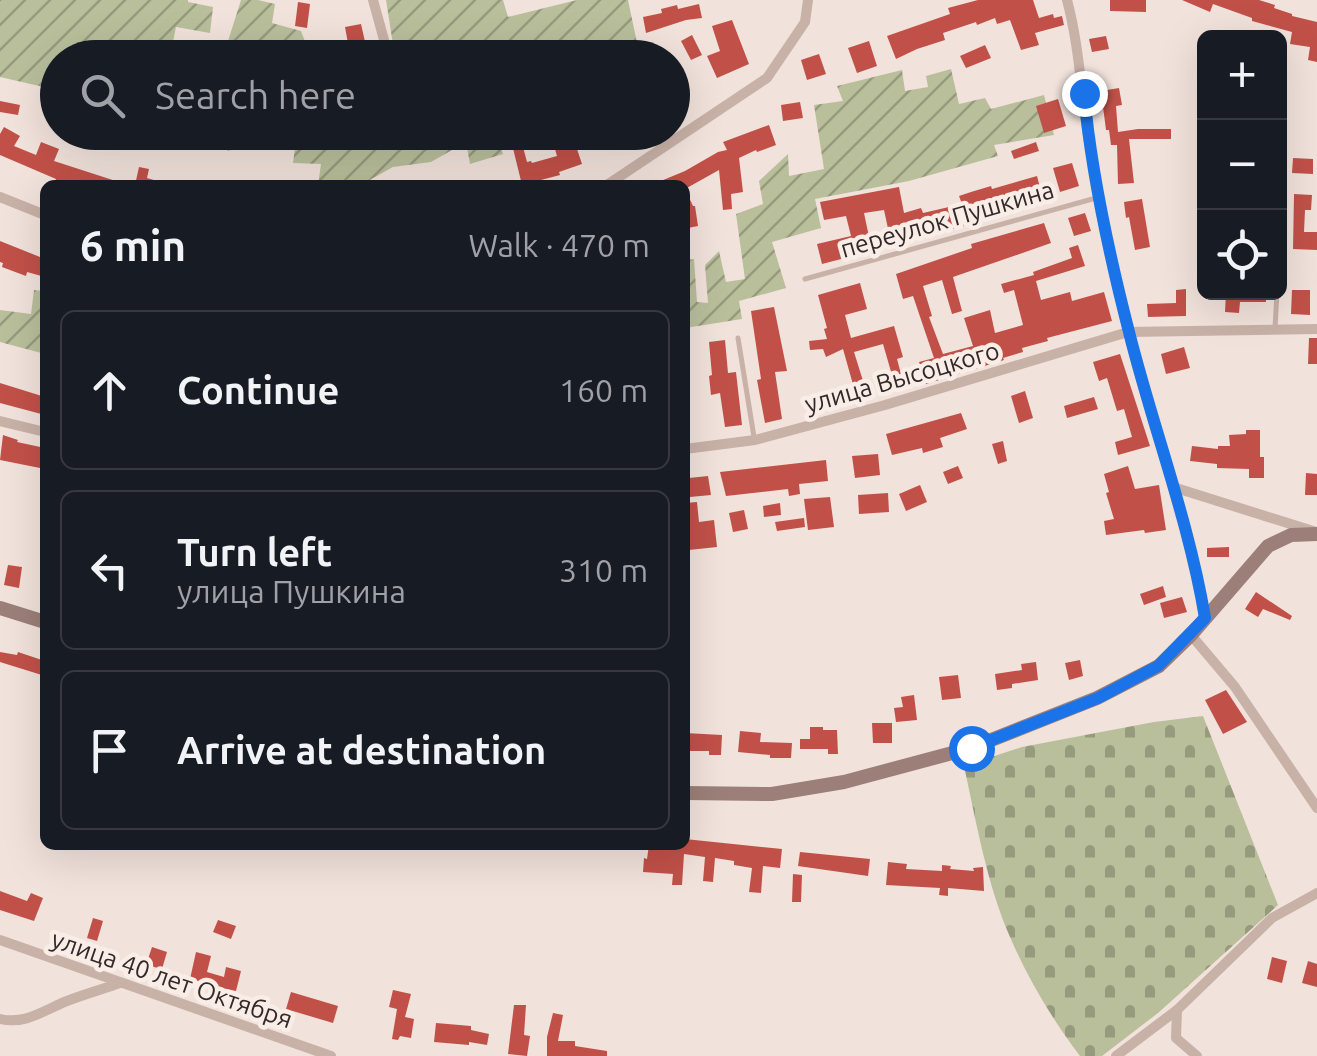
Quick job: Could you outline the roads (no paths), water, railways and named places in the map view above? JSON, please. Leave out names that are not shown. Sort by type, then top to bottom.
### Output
[{"type":"main road","points":[[690,793],[772,794],[844,782],[971,748],[1098,698],[1158,666],[1191,635],[1268,546],[1291,535],[1317,533]]},
{"type":"main road","points":[[0,608],[40,620]]},
{"type":"street","points":[[374,0],[384,40]]},
{"type":"street","points":[[690,130],[768,78],[805,22],[808,0]]},
{"type":"street","points":[[1067,0],[1099,197],[1128,332],[1198,572],[1205,618]]},
{"type":"street","points":[[615,180],[660,150]]},
{"type":"street","points":[[0,197],[40,213]]},
{"type":"street","name":"улица Высоцкого","points":[[690,448],[754,440],[1128,332],[1317,328]]},
{"type":"street","points":[[0,422],[40,431]]},
{"type":"street","points":[[1173,487],[1317,533]]},
{"type":"street","points":[[1191,635],[1235,686],[1317,808]]},
{"type":"street","points":[[1116,1056],[1177,1010],[1272,918],[1317,893]]},
{"type":"street","name":"улица 40 лет Октября","points":[[0,940],[331,1056]]},
{"type":"street","points":[[0,1020],[35,1018],[63,1002],[121,983]]},
{"type":"street","points":[[1177,1010],[1176,1038],[1197,1056]]},
{"type":"lane","name":"переулок Пушкина","points":[[805,279],[1099,197]]},
{"type":"lane","points":[[1275,328],[1277,300]]},
{"type":"lane","points":[[738,338],[754,440]]}]
